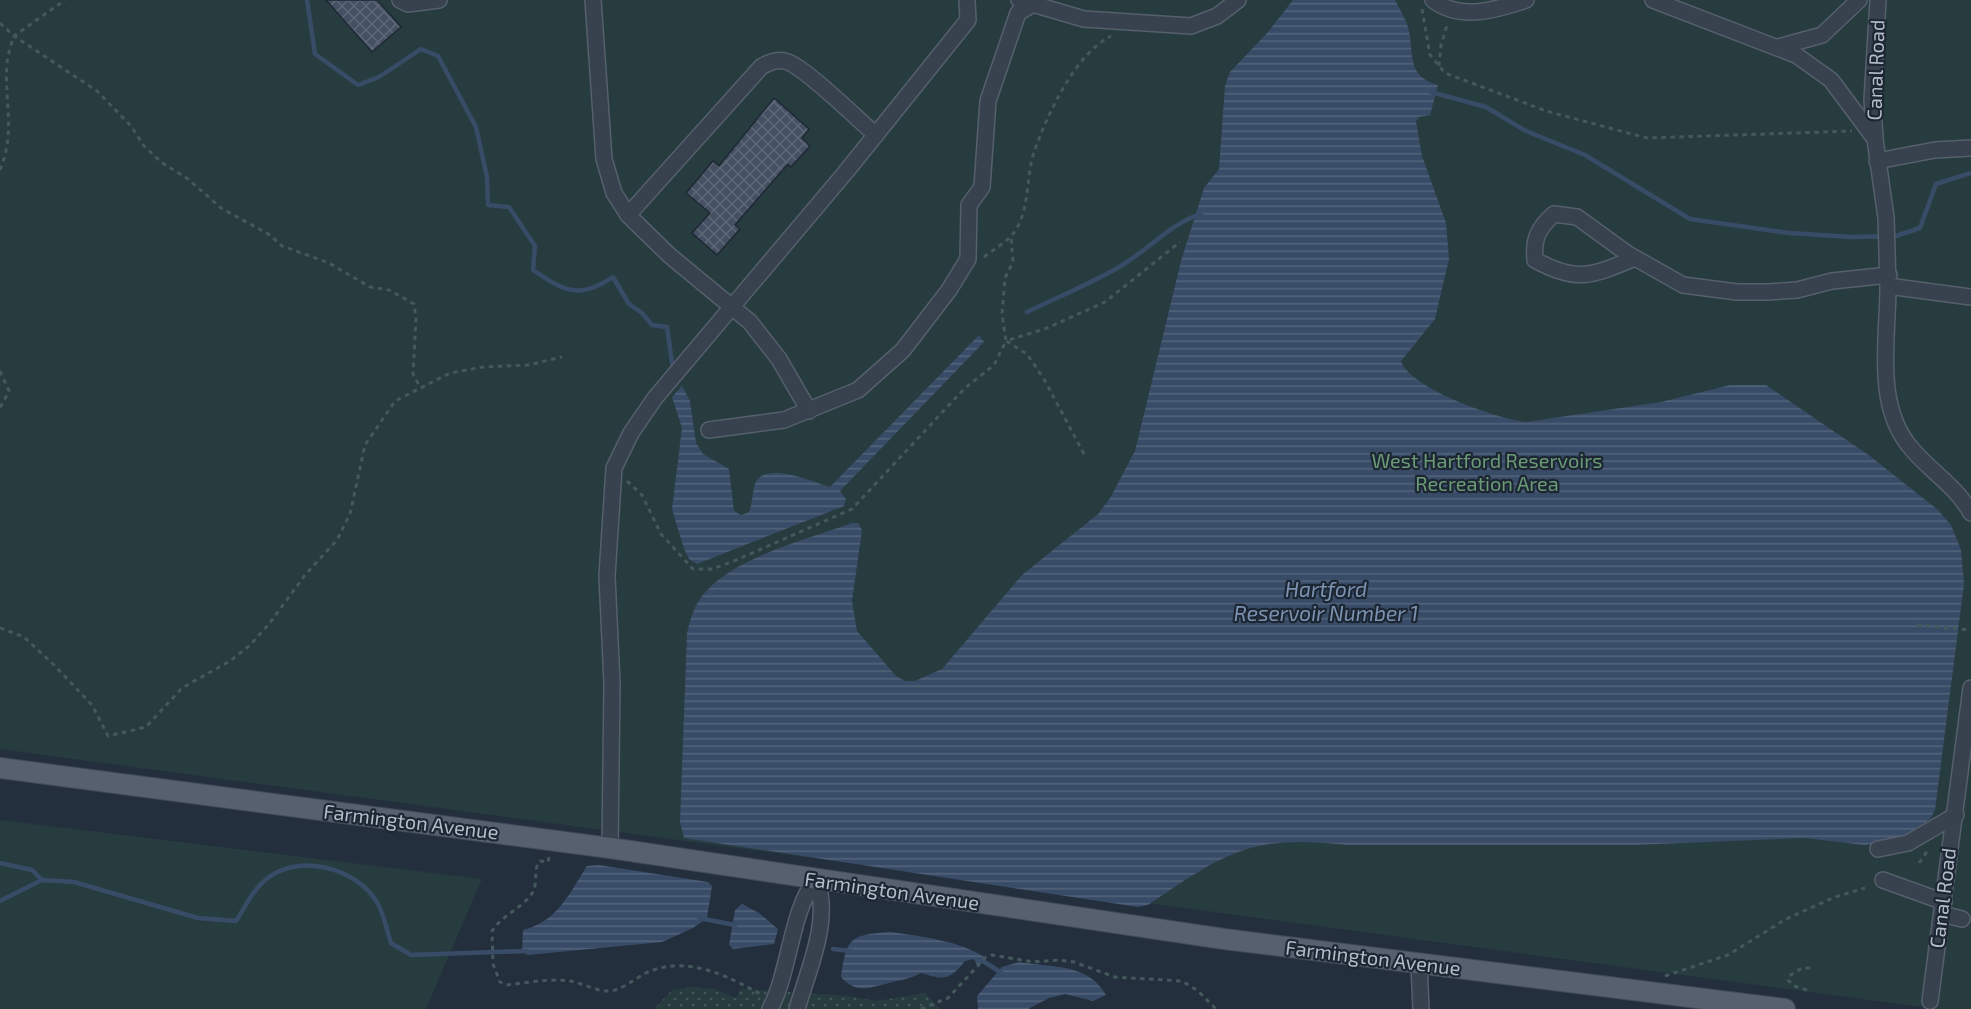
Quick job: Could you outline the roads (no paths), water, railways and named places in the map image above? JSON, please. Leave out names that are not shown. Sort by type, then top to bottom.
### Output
[{"type":"main road","name":"Farmington Avenue","points":[[0,768],[609,848],[816,880],[1419,964],[1785,1009]]},
{"type":"street","points":[[400,0],[408,4],[439,0]]},
{"type":"street","points":[[593,0],[604,159],[614,193],[628,215],[669,255],[750,322],[780,359],[809,411]]},
{"type":"street","points":[[609,848],[612,683],[607,576],[614,468],[631,434],[669,380],[876,135],[968,20],[967,0]]},
{"type":"street","points":[[709,430],[769,423],[809,411],[858,390],[903,350],[968,259],[969,206],[982,187],[988,101],[996,73],[1008,49],[1018,14],[1026,2],[1084,19],[1191,26],[1217,16],[1238,0]]},
{"type":"street","points":[[1433,0],[1454,10],[1480,12],[1526,0]]},
{"type":"street","points":[[1653,0],[1796,55],[1831,80],[1872,135]]},
{"type":"street","points":[[1778,47],[1822,35],[1859,0]]},
{"type":"street","name":"Canal Road","points":[[1878,0],[1872,135],[1886,218],[1889,281]]},
{"type":"street","points":[[628,215],[761,67],[770,62],[788,62],[802,71],[876,135]]},
{"type":"street","points":[[1877,161],[1935,150],[1971,148]]},
{"type":"street","points":[[1635,258],[1577,277],[1556,272],[1535,260],[1534,244],[1540,226],[1554,214],[1577,217],[1635,258],[1683,285],[1737,292],[1797,290],[1832,281],[1889,281],[1971,297]]},
{"type":"street","points":[[1889,281],[1887,396],[1894,422],[1910,448],[1965,501],[1971,513]]},
{"type":"street","name":"Canal Road","points":[[1930,1001],[1971,688]]},
{"type":"street","points":[[1878,849],[1908,843],[1956,815]]},
{"type":"street","points":[[772,1006],[785,974],[802,901],[816,880]]},
{"type":"street","points":[[796,1009],[822,913],[823,896],[816,880]]},
{"type":"street","points":[[1883,880],[1962,919]]},
{"type":"street","points":[[1419,964],[1421,1009]]},
{"type":"water","name":"Hartford Reservoir Number 1","points":[[1293,0],[1395,0],[1408,27],[1412,57],[1417,71],[1428,81],[1438,85],[1430,115],[1419,117],[1416,121],[1422,156],[1446,223],[1449,259],[1435,319],[1401,361],[1408,372],[1437,392],[1457,401],[1496,415],[1526,422],[1661,402],[1730,385],[1766,385],[1870,456],[1938,510],[1951,525],[1961,550],[1964,584],[1935,810],[1930,819],[1910,833],[1879,843],[1864,845],[1805,838],[1634,845],[1347,845],[1286,842],[1262,845],[1219,860],[1148,905],[1138,907],[684,838],[680,822],[687,633],[700,599],[713,585],[749,561],[770,552],[852,523],[858,523],[862,530],[852,601],[857,631],[896,676],[905,681],[915,681],[942,669],[1022,575],[1098,514],[1110,498],[1135,451],[1181,261],[1204,188],[1219,169],[1225,86],[1230,72],[1268,32]]},
{"type":"water","points":[[979,335],[984,342],[840,491],[846,499],[844,506],[697,564],[689,559],[672,509],[682,428],[672,397],[682,386],[690,401],[696,443],[703,454],[729,469],[734,511],[741,515],[749,512],[755,484],[760,477],[768,474],[789,475],[830,487]]},
{"type":"water","points":[[599,865],[708,882],[712,886],[707,918],[693,928],[662,942],[528,955],[522,952],[523,930],[545,921],[561,906],[587,866]]},
{"type":"water","points":[[742,904],[759,913],[778,929],[774,944],[733,949],[729,945],[735,910]]},
{"type":"water","points":[[890,932],[953,943],[986,958],[978,967],[974,959],[965,961],[955,972],[946,977],[921,973],[869,988],[852,986],[841,977],[846,954],[853,941],[866,935]]},
{"type":"water","points":[[1019,962],[1080,972],[1090,977],[1106,995],[1093,1001],[1065,994],[1049,998],[1028,1009],[978,1009],[977,996],[1002,967]]},
{"type":"waterway","points":[[307,0],[315,54],[358,85],[379,77],[421,49],[438,56],[476,127],[487,177],[488,205],[509,207],[535,246],[533,270],[563,288],[572,290],[591,289],[613,277],[629,304],[642,313],[652,325],[667,327],[673,370]]},
{"type":"waterway","points":[[1431,92],[1486,107],[1526,131],[1585,155],[1690,219],[1789,233],[1851,237],[1896,236],[1920,228],[1936,184],[1971,173]]},
{"type":"waterway","points":[[1027,312],[1119,267],[1179,224],[1201,214]]},
{"type":"waterway","points":[[0,863],[32,870],[42,880]]},
{"type":"waterway","points":[[0,901],[42,880],[74,882],[198,918],[236,921],[258,887],[275,873],[290,867],[324,867],[355,880],[368,891],[380,908],[391,943],[411,955],[526,951]]},
{"type":"waterway","points":[[699,918],[735,925]]},
{"type":"waterway","points":[[833,949],[851,951]]},
{"type":"waterway","points":[[980,959],[1003,974]]},
{"type":"park label","name":"West Hartford Reservoirs Recreation Area","points":[[1487,472]]}]
